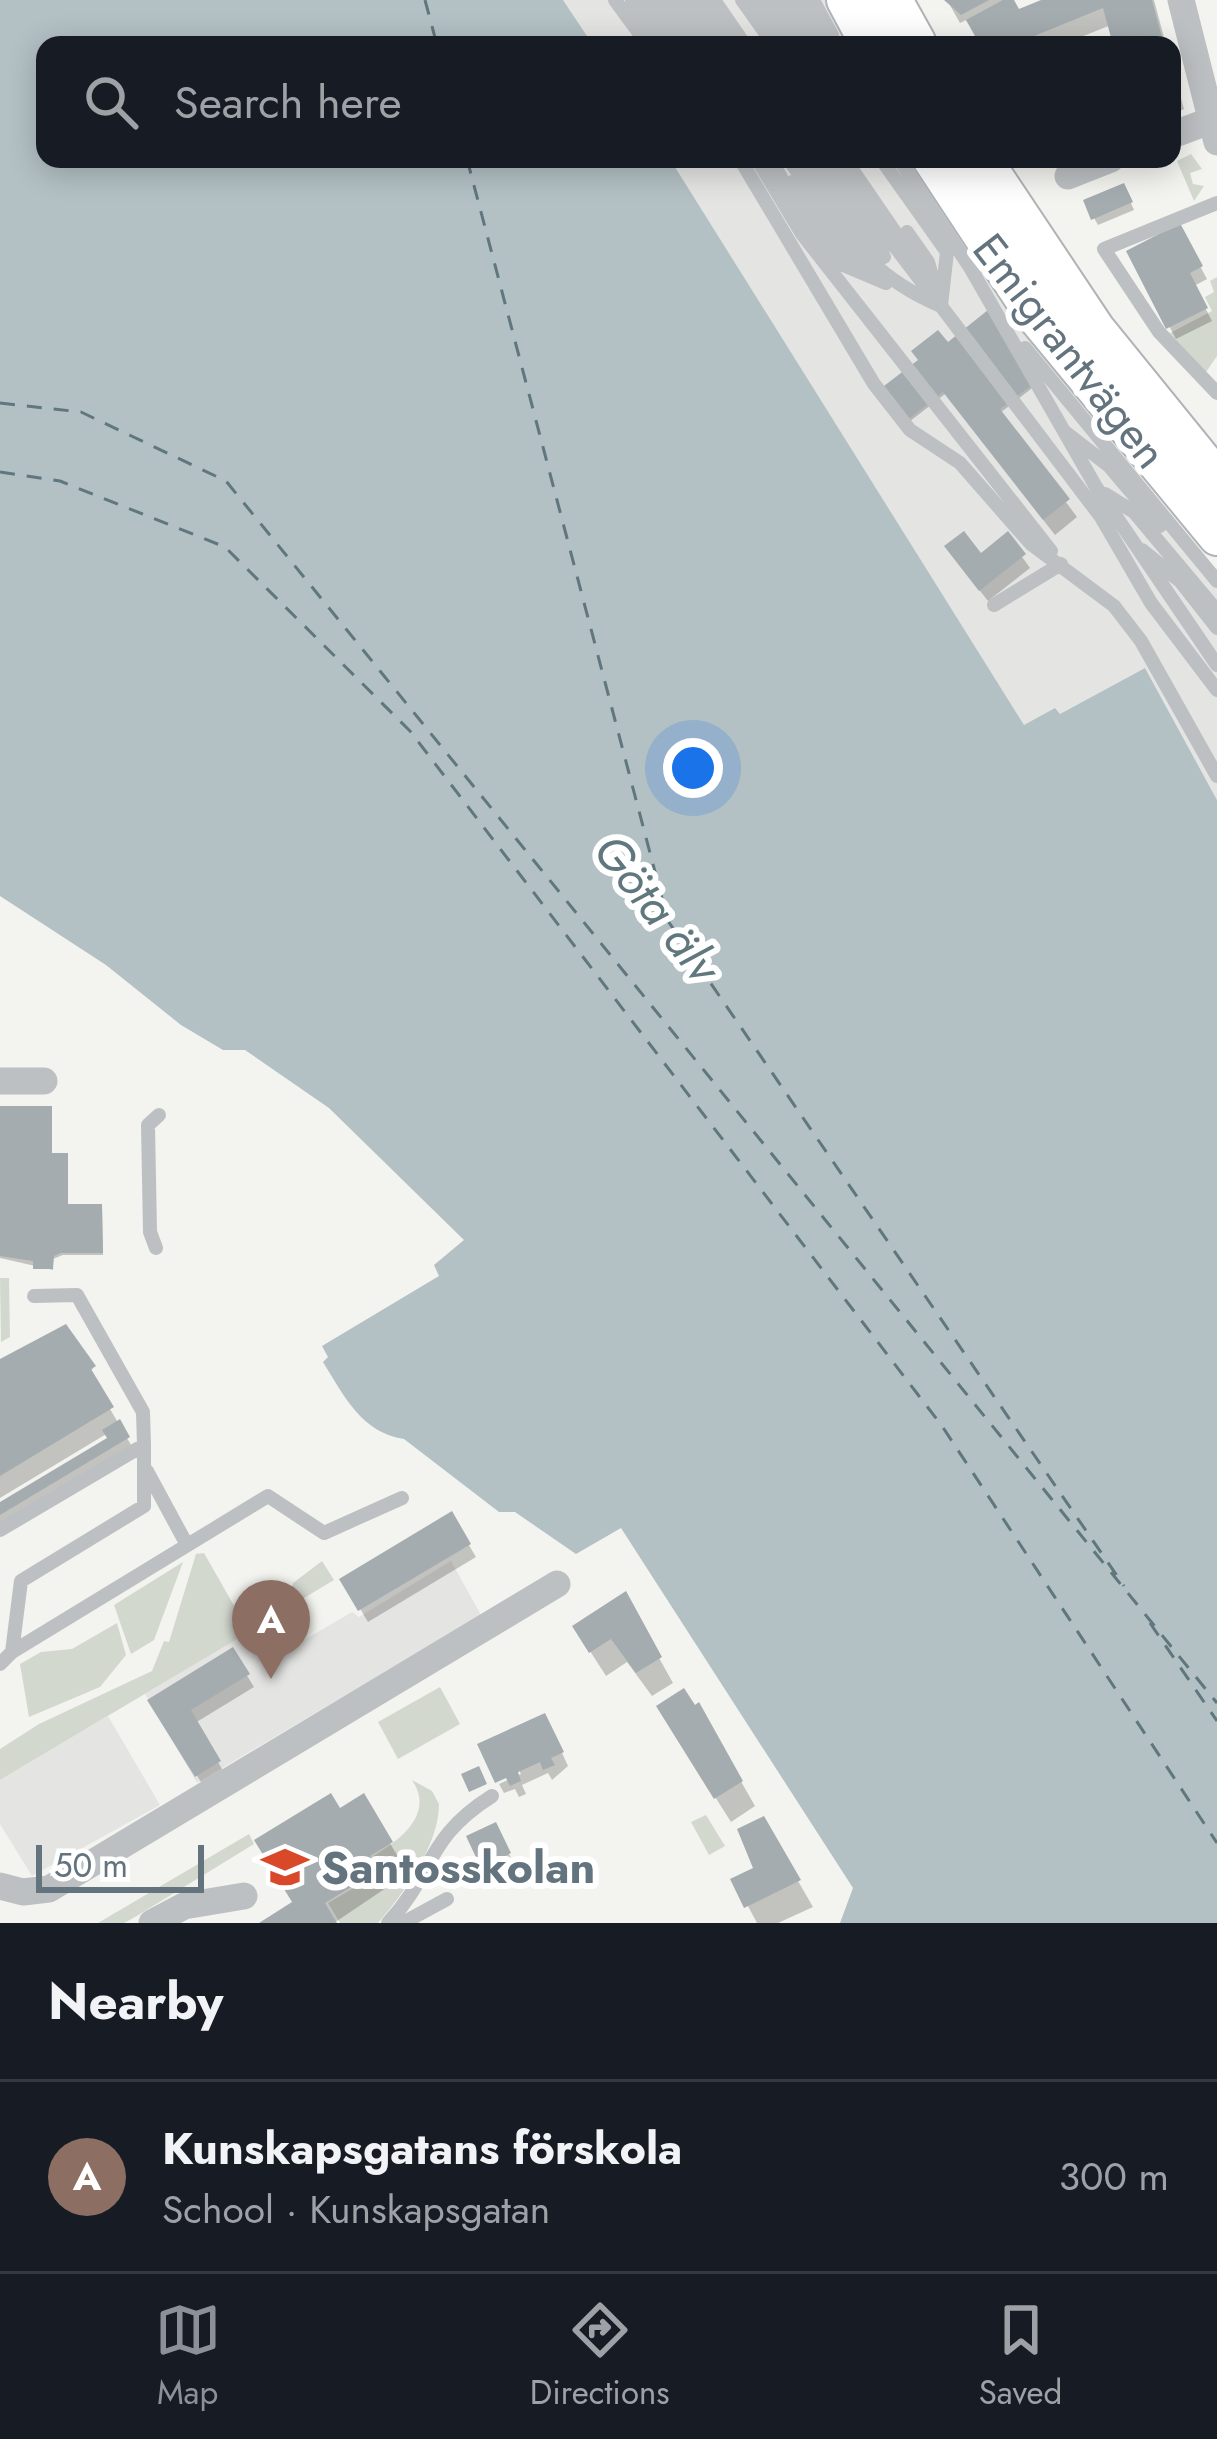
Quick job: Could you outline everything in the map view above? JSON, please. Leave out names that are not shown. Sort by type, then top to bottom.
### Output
[{"type":"highway","points":[[887,0],[907,36]]},
{"type":"highway","points":[[918,0],[938,36]]},
{"type":"highway","points":[[982,168],[1040,262],[1198,394],[1217,487]]},
{"type":"highway","points":[[1014,168],[1075,261],[1198,394],[1217,444]]},
{"type":"street","points":[[845,0],[864,36]]},
{"type":"street","points":[[1181,0],[1213,116],[1181,131]]},
{"type":"street","name":"Emigrantvägen","points":[[938,168],[1034,314],[1217,537]]},
{"type":"street","points":[[1067,176],[1088,168]]},
{"type":"street","points":[[0,1082],[44,1082]]},
{"type":"street","points":[[0,1886],[23,1892],[50,1889],[557,1584]]},
{"type":"street","points":[[152,1923],[184,1906],[244,1896]]},
{"type":"lane","points":[[615,0],[641,36]]},
{"type":"lane","points":[[632,0],[658,36]]},
{"type":"lane","points":[[648,0],[674,36]]},
{"type":"lane","points":[[662,0],[688,36]]},
{"type":"lane","points":[[674,0],[700,36]]},
{"type":"lane","points":[[687,0],[713,36]]},
{"type":"lane","points":[[699,0],[725,36]]},
{"type":"lane","points":[[714,0],[740,36]]},
{"type":"lane","points":[[738,0],[763,36]]},
{"type":"lane","points":[[756,0],[782,36]]},
{"type":"lane","points":[[770,0],[795,36]]},
{"type":"lane","points":[[783,0],[809,36]]},
{"type":"lane","points":[[798,0],[826,36]]},
{"type":"lane","points":[[813,0],[829,36]]},
{"type":"lane","points":[[737,168],[778,223]]},
{"type":"lane","points":[[745,168],[850,349],[910,430],[960,463],[1031,544],[1114,606],[1141,640],[1217,776]]},
{"type":"lane","points":[[762,168],[802,234],[1061,564]]},
{"type":"lane","points":[[781,168],[897,287],[940,306]]},
{"type":"lane","points":[[795,168],[858,251],[897,287]]},
{"type":"lane","points":[[807,168],[858,251]]},
{"type":"lane","points":[[819,168],[858,251]]},
{"type":"lane","points":[[837,168],[929,261]]},
{"type":"lane","points":[[852,168],[929,261]]},
{"type":"lane","points":[[862,168],[929,261]]},
{"type":"lane","points":[[876,168],[929,261],[940,306]]},
{"type":"lane","points":[[885,168],[929,261],[940,306],[1101,517],[1151,603],[1213,657]]},
{"type":"lane","points":[[903,168],[996,311],[1096,487],[1213,657],[1217,690]]},
{"type":"lane","points":[[1198,394],[1104,249],[1217,203]]},
{"type":"lane","points":[[996,311],[1217,581]]},
{"type":"lane","points":[[1062,430],[1109,466],[1217,594]]},
{"type":"lane","points":[[1096,487],[1134,512],[1217,611]]},
{"type":"lane","points":[[1135,545],[1180,581],[1217,628]]},
{"type":"lane","points":[[994,605],[1061,564]]},
{"type":"lane","points":[[156,1248],[149,1232],[148,1125],[159,1115]]},
{"type":"lane","points":[[12,1652],[21,1581],[144,1506],[143,1412],[77,1295],[34,1296]]},
{"type":"lane","points":[[0,1530],[144,1445]]},
{"type":"lane","points":[[144,1465],[187,1545]]},
{"type":"lane","points":[[0,1664],[12,1652],[268,1496],[324,1533],[402,1498]]},
{"type":"lane","points":[[388,1923],[404,1906],[442,1835],[492,1796]]},
{"type":"lane","points":[[403,1923],[447,1899]]},
{"type":"shaded area","points":[[563,0],[826,0],[845,36],[587,36]]},
{"type":"shaded area","points":[[1191,154],[1202,169],[1190,173],[1193,184],[1204,186],[1194,201],[1180,168],[1181,159]]},
{"type":"shaded area","points":[[676,168],[919,168],[972,259],[1029,338],[1217,572],[1217,800],[1145,668],[1060,714],[1055,708],[1024,726]]},
{"type":"shaded area","points":[[1217,277],[1217,356],[1204,375],[1170,333],[1212,311],[1205,297],[1214,292],[1210,281]]},
{"type":"shaded area","points":[[0,1278],[9,1278],[10,1337],[1,1342]]},
{"type":"shaded area","points":[[204,1553],[249,1632],[0,1780],[0,1749],[39,1724],[152,1671],[164,1641],[169,1642],[196,1554]]},
{"type":"shaded area","points":[[322,1561],[334,1580],[289,1607],[293,1583]]},
{"type":"shaded area","points":[[451,1561],[481,1615],[197,1783],[145,1694],[245,1634],[263,1664],[352,1612],[359,1617]]},
{"type":"shaded area","points":[[183,1562],[154,1640],[131,1654],[114,1605]]},
{"type":"shaded area","points":[[117,1623],[126,1655],[100,1687],[29,1717],[20,1664],[41,1652],[72,1649]]},
{"type":"shaded area","points":[[440,1687],[460,1724],[398,1759],[378,1722]]},
{"type":"shaded area","points":[[108,1716],[160,1805],[32,1876],[0,1824],[0,1780]]},
{"type":"shaded area","points":[[412,1780],[432,1791],[439,1804],[427,1852],[378,1923],[340,1923],[328,1903],[381,1872],[373,1856],[402,1835],[417,1816],[418,1793]]},
{"type":"shaded area","points":[[706,1815],[725,1846],[709,1855],[691,1822]]},
{"type":"shaded area","points":[[249,1834],[254,1844],[135,1917],[124,1923],[98,1923]]},
{"type":"water","name":"Göta älv","points":[[0,0],[563,0],[587,36],[36,36],[36,168],[676,168],[1024,725],[1055,708],[1060,714],[1145,668],[1217,800],[1217,1923],[840,1923],[853,1888],[621,1528],[576,1554],[515,1512],[499,1512],[404,1439],[365,1421],[323,1362],[328,1357],[322,1346],[439,1276],[434,1265],[464,1240],[329,1108],[245,1050],[223,1050],[181,1025],[106,965],[0,896]]},
{"type":"building","points":[[944,0],[989,0],[961,15]]},
{"type":"building","points":[[1003,0],[1014,0],[1019,9],[1041,0],[1152,0],[1162,36],[1111,36],[1103,8],[1034,36],[975,36],[966,20]]},
{"type":"building","points":[[1124,183],[1133,202],[1091,220],[1083,200]]},
{"type":"building","points":[[1180,223],[1203,266],[1190,273],[1208,308],[1166,329],[1126,251]]},
{"type":"building","points":[[988,310],[1041,378],[1000,409],[1070,499],[1043,520],[943,392],[906,421],[880,389],[918,360],[911,351],[938,330],[948,342]]},
{"type":"building","points":[[964,531],[981,553],[1008,531],[1026,554],[979,591],[944,546]]},
{"type":"building","points":[[0,1106],[52,1106],[52,1153],[68,1153],[68,1204],[102,1204],[103,1253],[61,1253],[54,1256],[53,1269],[33,1269],[33,1261],[0,1256]]},
{"type":"building","points":[[66,1324],[96,1366],[91,1369],[114,1407],[0,1476],[0,1359]]},
{"type":"building","points":[[120,1419],[130,1437],[0,1515],[0,1502],[107,1438],[102,1430]]},
{"type":"building","points":[[452,1511],[471,1544],[358,1611],[339,1579]]},
{"type":"building","points":[[626,1591],[662,1657],[636,1673],[611,1639],[589,1653],[572,1626]]},
{"type":"building","points":[[233,1647],[250,1674],[191,1710],[221,1761],[195,1777],[147,1700]]},
{"type":"building","points":[[684,1688],[695,1705],[699,1702],[743,1781],[714,1799],[656,1706]]},
{"type":"building","points":[[545,1713],[564,1752],[551,1758],[555,1765],[543,1770],[540,1762],[518,1772],[521,1781],[510,1786],[506,1778],[495,1783],[477,1744]]},
{"type":"building","points":[[479,1766],[487,1784],[469,1792],[461,1774]]},
{"type":"building","points":[[331,1793],[340,1808],[364,1793],[393,1842],[370,1856],[379,1870],[325,1903],[337,1923],[259,1923],[292,1902],[254,1840]]},
{"type":"building","points":[[764,1816],[801,1880],[744,1908],[730,1879],[753,1868],[737,1829]]},
{"type":"building","points":[[496,1822],[511,1853],[481,1868],[466,1836]]},
{"type":"ferry route","points":[[425,0],[435,36]]},
{"type":"ferry route","points":[[469,168],[668,921],[1124,1586]]},
{"type":"ferry route","points":[[0,403],[81,412],[226,481],[1217,1703]]},
{"type":"ferry route","points":[[0,472],[60,481],[225,547],[410,731],[942,1426],[1217,1843]]},
{"type":"ferry route","points":[[1150,1623],[1217,1721]]},
{"type":"place","name":"Kunskapsgatans förskola","points":[[271,1679]]},
{"type":"place","name":"Santosskolan","points":[[285,1867]]}]
